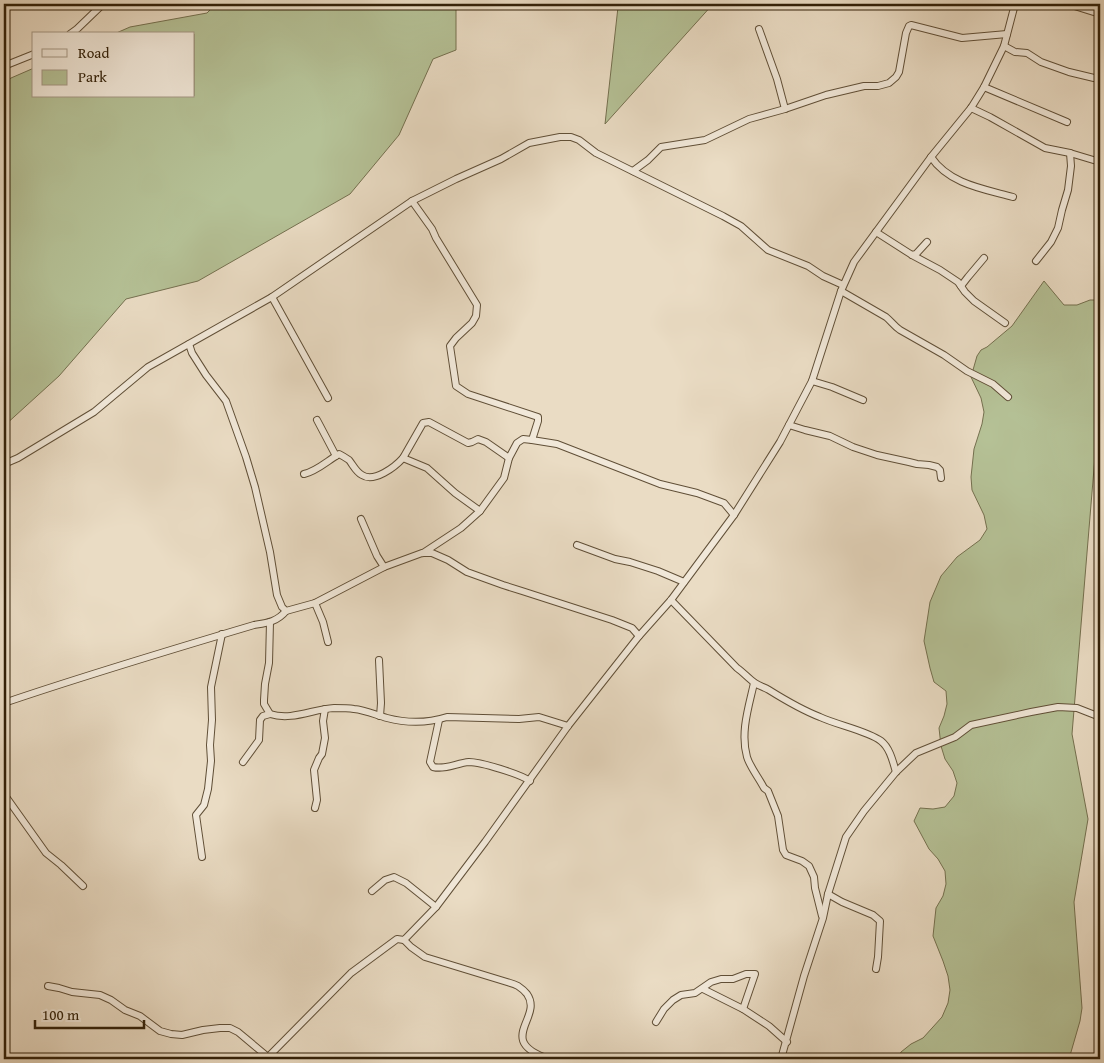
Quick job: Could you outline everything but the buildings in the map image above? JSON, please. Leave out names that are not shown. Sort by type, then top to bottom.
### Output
[{"type":"street","points":[[73,32],[102,4]]},
{"type":"street","points":[[404,940],[436,907],[486,842],[568,726],[639,636],[671,600],[734,514],[780,442],[812,381],[842,288],[854,262],[931,157],[972,108],[1004,46],[1015,4]]},
{"type":"street","points":[[1068,4],[1100,14]]},
{"type":"street","points":[[632,171],[648,160],[661,147],[705,140],[749,118],[785,109],[826,95],[864,86],[878,86],[889,83],[896,78],[909,26],[912,25],[962,38],[1007,34]]},
{"type":"street","points":[[759,29],[777,79],[785,109]]},
{"type":"street","points":[[1004,46],[1068,72],[1100,79]]},
{"type":"street","points":[[4,66],[32,55]]},
{"type":"street","points":[[984,87],[1067,122]]},
{"type":"street","points":[[972,108],[1045,148],[1100,162]]},
{"type":"street","points":[[4,464],[18,458],[94,412],[148,368],[272,297],[412,201],[456,179],[501,160],[529,144],[560,137],[571,137],[579,140],[596,153],[729,219],[741,226],[768,250],[808,266],[886,317],[900,330],[944,354],[967,371],[993,384],[1008,397]]},
{"type":"street","points":[[1036,261],[1051,242],[1058,228],[1068,190],[1071,166],[1070,153]]},
{"type":"street","points":[[931,157],[935,163],[957,180],[1013,197]]},
{"type":"street","points":[[412,201],[432,229],[477,305],[476,316],[472,323],[450,346],[456,386],[468,394],[538,417],[532,440]]},
{"type":"street","points":[[876,232],[958,282],[974,301],[1005,323]]},
{"type":"street","points":[[912,255],[916,254],[927,242]]},
{"type":"street","points":[[961,286],[984,258]]},
{"type":"street","points":[[272,297],[328,398]]},
{"type":"street","points":[[189,344],[192,353],[206,375],[226,402],[246,457],[270,552],[277,595],[282,607],[286,611]]},
{"type":"street","points":[[812,381],[863,400]]},
{"type":"street","points":[[317,420],[336,456]]},
{"type":"street","points":[[304,474],[313,472],[339,454],[348,459],[358,473],[363,476],[372,478],[380,475],[399,463],[423,423],[429,422],[468,443],[478,439],[486,442],[509,458]]},
{"type":"street","points":[[789,425],[830,436],[853,447],[877,455],[937,467],[940,470],[941,478]]},
{"type":"street","points":[[4,703],[109,668],[222,634],[270,622],[281,617],[286,611],[315,603],[384,567],[424,553],[461,528],[480,510],[504,478],[509,458],[517,443],[523,439],[557,444],[660,484],[697,493],[724,503],[734,514]]},
{"type":"street","points":[[403,458],[427,468],[455,493],[480,510]]},
{"type":"street","points":[[361,519],[377,556],[384,567]]},
{"type":"street","points":[[577,545],[615,560],[630,562],[658,571],[684,582]]},
{"type":"street","points":[[422,553],[432,552],[467,572],[503,586],[522,590],[612,620],[632,628],[639,636]]},
{"type":"street","points":[[671,600],[737,668],[754,682],[784,700],[815,715],[883,742],[896,772]]},
{"type":"street","points":[[315,603],[323,622],[328,642]]},
{"type":"street","points":[[270,622],[269,663],[264,684],[264,704],[270,714]]},
{"type":"street","points":[[202,857],[196,815],[204,804],[208,789],[211,761],[212,687],[222,634]]},
{"type":"street","points":[[379,660],[380,716]]},
{"type":"street","points":[[754,682],[745,726],[744,737],[747,757],[764,788],[768,791],[778,816],[783,850],[786,855],[809,866],[814,877],[823,918]]},
{"type":"street","points":[[781,1059],[846,837],[864,811],[896,772],[916,753],[955,736],[971,725],[1058,707],[1077,708],[1100,717]]},
{"type":"street","points":[[243,762],[259,740],[260,720],[263,716],[270,714],[295,716],[325,709],[354,709],[408,721],[439,720],[447,717],[518,719],[539,717],[568,726]]},
{"type":"street","points":[[315,808],[314,770],[318,758],[322,754],[325,738],[323,721],[325,709]]},
{"type":"street","points":[[439,720],[430,762],[433,767],[439,769],[470,762],[511,772],[530,781]]},
{"type":"street","points":[[4,794],[46,854],[83,886]]},
{"type":"street","points":[[372,890],[385,880],[394,877],[406,883],[436,907]]},
{"type":"street","points":[[828,894],[880,920],[876,969]]},
{"type":"street","points":[[48,986],[72,992],[100,995],[125,1010],[140,1016],[160,1031],[171,1034],[182,1035],[203,1030],[230,1028],[238,1032],[267,1059],[351,973],[397,939],[404,940],[425,957],[518,986],[524,991],[531,1004],[531,1010],[523,1030],[525,1044],[537,1055],[549,1059]]},
{"type":"street","points":[[656,1022],[664,1009],[681,995],[695,993],[712,982],[721,979],[734,979],[746,974],[755,974],[743,1009]]},
{"type":"street","points":[[704,988],[743,1009],[769,1026],[786,1042]]},
{"type":"green space","points":[[216,4],[456,4],[456,50],[433,59],[399,135],[350,194],[198,281],[126,299],[59,376],[4,426],[4,83],[32,69],[32,98],[195,98],[195,32],[119,32],[130,27],[207,13]]},
{"type":"green space","points":[[625,4],[713,4],[605,124],[618,7]]},
{"type":"green space","points":[[1044,281],[1064,305],[1077,305],[1090,300],[1100,300],[1100,396],[1072,734],[1088,819],[1074,902],[1082,1008],[1080,1021],[1069,1059],[898,1059],[901,1052],[923,1038],[942,1017],[948,1003],[950,990],[948,976],[933,936],[936,908],[943,896],[946,884],[945,871],[929,849],[914,821],[920,808],[933,809],[945,807],[954,796],[957,783],[941,746],[939,728],[947,704],[946,691],[934,682],[924,641],[930,602],[941,576],[957,557],[980,540],[987,529],[984,515],[972,490],[971,477],[974,449],[984,412],[981,398],[971,377],[977,356],[981,350],[1012,326]]}]
